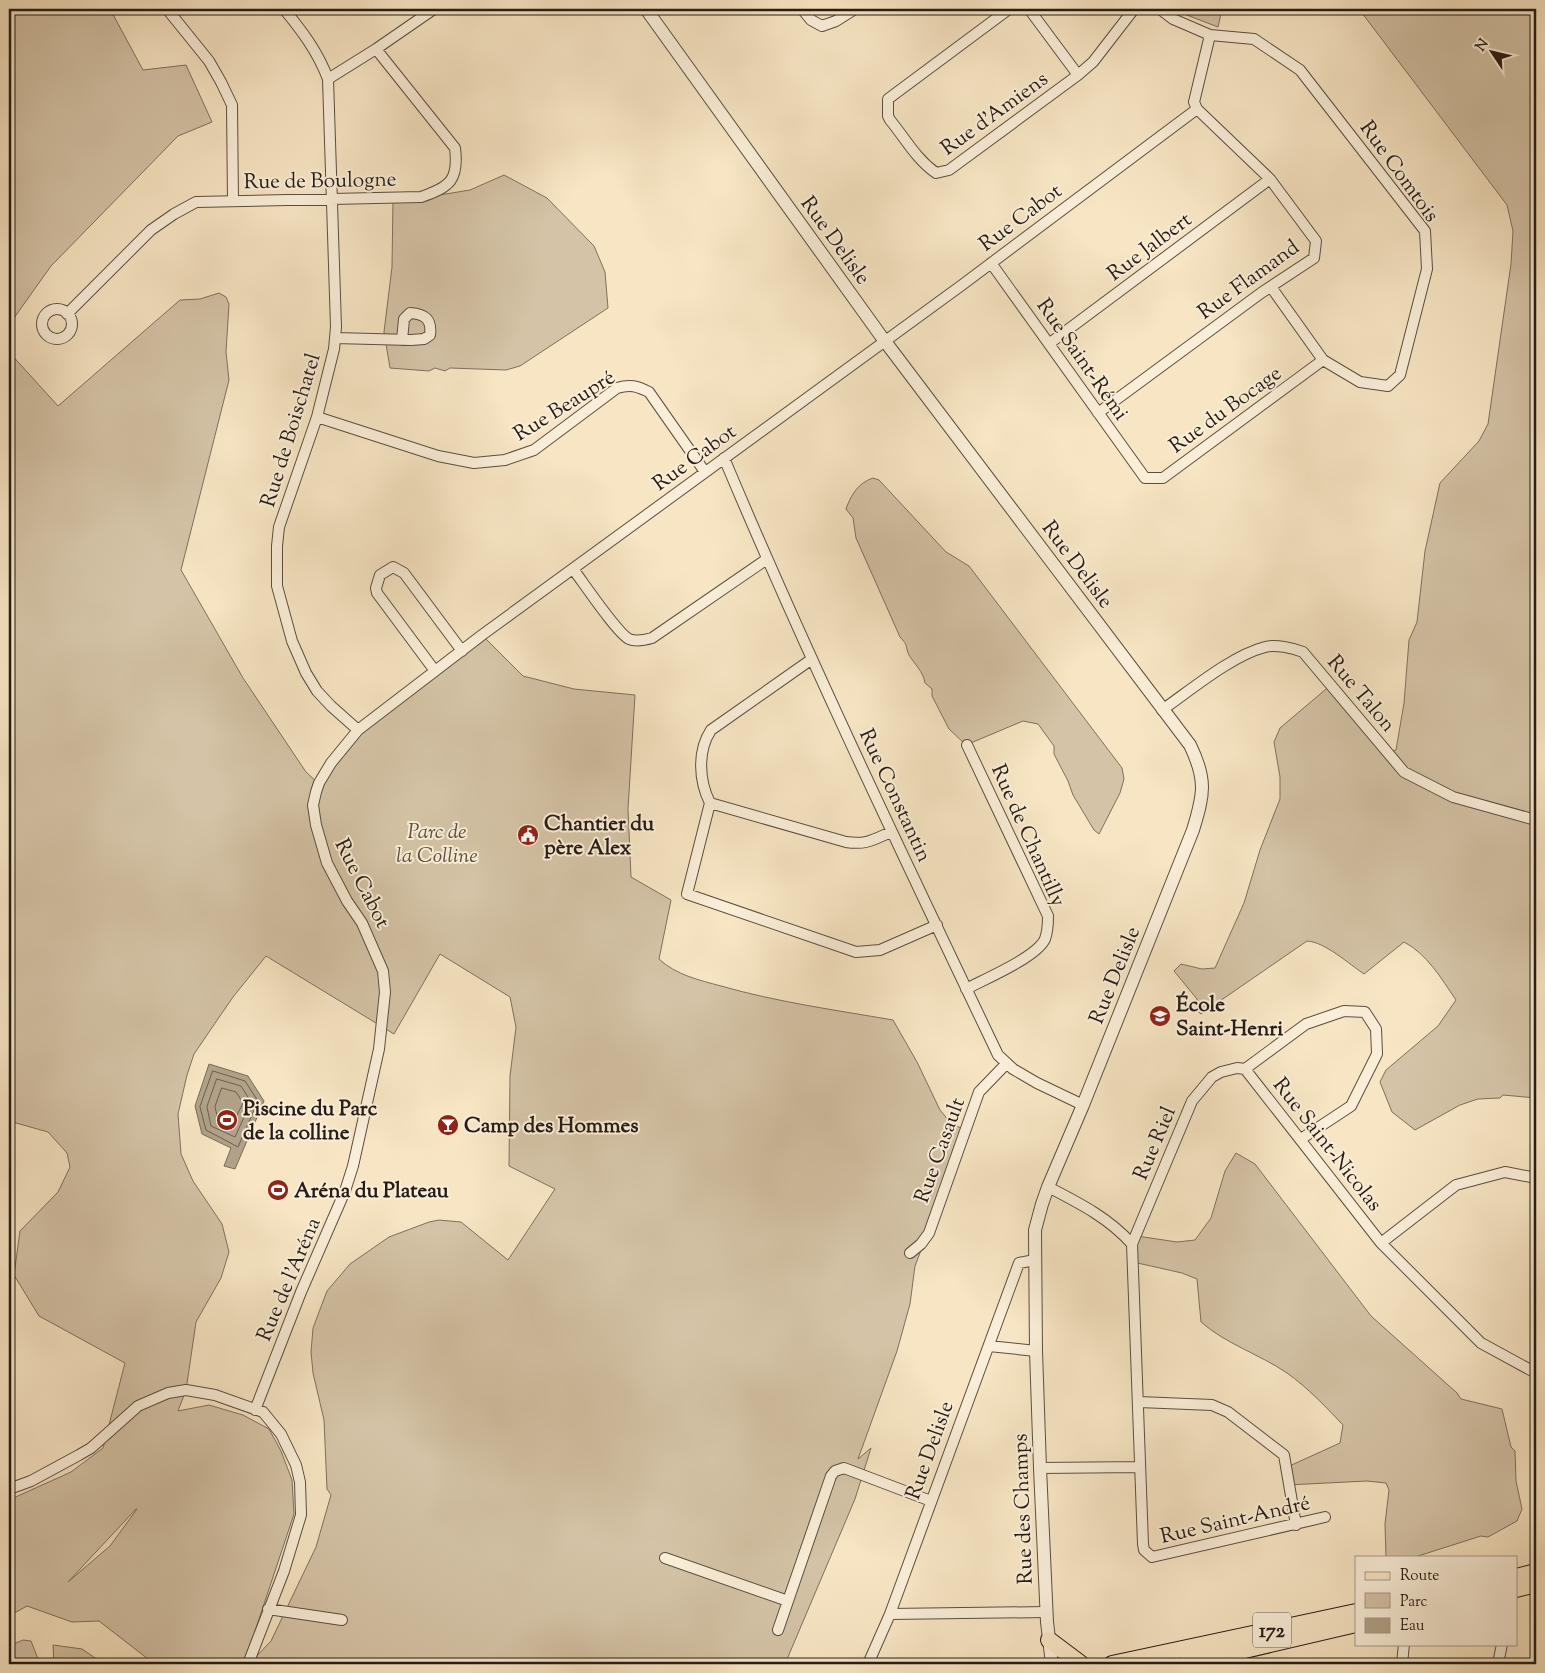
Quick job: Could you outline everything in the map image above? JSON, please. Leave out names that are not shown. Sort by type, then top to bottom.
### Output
[{"type":"main road","points":[[1518,1576],[1536,1572]]},
{"type":"main road","points":[[1518,1588],[1536,1584]]},
{"type":"main road","name":"172","points":[[1112,1664],[1355,1612]]},
{"type":"main road","name":"172","points":[[1186,1664],[1220,1660],[1355,1624]]},
{"type":"main road","points":[[1049,1640],[1081,1664]]},
{"type":"street","points":[[167,9],[209,61],[232,105],[232,201]]},
{"type":"street","name":"Rue de Boischatel","points":[[284,9],[310,43],[328,79],[335,338],[330,369],[317,417],[279,527],[277,586],[292,641],[306,674],[317,691],[358,730]]},
{"type":"street","points":[[328,79],[434,9]]},
{"type":"street","name":"Rue Delisle","points":[[646,9],[885,340],[1190,745],[1200,772],[1203,794],[1193,830],[1042,1204]]},
{"type":"street","points":[[802,9],[811,20],[822,26],[836,22],[855,9]]},
{"type":"street","name":"Rue d'Amiens","points":[[1009,9],[888,98],[888,116],[890,120],[908,146],[927,167],[936,173],[949,170],[1078,75],[1093,62],[1134,9]]},
{"type":"street","points":[[1029,9],[1078,75]]},
{"type":"street","name":"Rue Comtois","points":[[1160,9],[1173,19],[1210,34],[1254,39],[1300,70],[1425,231],[1427,269],[1400,375],[1388,386],[1360,382],[1323,360]]},
{"type":"street","points":[[1197,108],[1194,102],[1210,34]]},
{"type":"street","name":"Rue de Boulogne","points":[[67,314],[151,230],[196,202],[421,197],[436,193],[447,186],[454,176],[457,164],[455,148],[376,49]]},
{"type":"street","name":"Rue Cabot","points":[[377,956],[362,923],[347,901],[327,863],[313,805],[319,783],[331,763],[358,730],[462,651],[991,263],[1197,108]]},
{"type":"street","name":"Rue Flamand","points":[[1098,412],[1261,293],[1314,258],[1316,241],[1270,179],[1197,108]]},
{"type":"street","name":"Rue Jalbert","points":[[1050,343],[1270,179]]},
{"type":"street","name":"Rue Saint-Rémi","points":[[991,263],[1146,478]]},
{"type":"street","points":[[1271,288],[1323,360]]},
{"type":"street","points":[[335,338],[402,340]]},
{"type":"street","name":"Rue du Bocage","points":[[1146,478],[1163,478],[1323,360]]},
{"type":"street","name":"Rue Beaupré","points":[[317,417],[438,456],[474,463],[505,460],[534,450],[618,388],[629,385],[638,386],[649,392],[705,472]]},
{"type":"street","name":"Rue Constantin","points":[[724,458],[812,659],[998,1055],[1013,1069],[1083,1105]]},
{"type":"street","points":[[574,569],[618,628],[629,639],[639,641],[652,638],[767,559]]},
{"type":"street","points":[[436,671],[377,593],[376,588],[380,575],[393,567],[404,573],[462,651]]},
{"type":"street","name":"Rue Talon","points":[[1162,710],[1238,658],[1266,646],[1294,649],[1303,652],[1404,772],[1453,797],[1532,819],[1536,817]]},
{"type":"street","points":[[812,659],[711,730],[705,739],[702,773],[704,791],[710,803],[687,894],[856,952],[880,950],[937,925]]},
{"type":"street","name":"Rue de Chantilly","points":[[966,989],[1026,957],[1040,947],[1045,939],[1048,927],[1048,916],[967,745]]},
{"type":"street","points":[[710,803],[857,844],[870,843],[892,832]]},
{"type":"street","name":"Rue de l'Aréna","points":[[255,1410],[301,1292],[345,1191],[352,1166],[379,1049],[385,992],[383,971],[377,956]]},
{"type":"street","name":"Rue Riel","points":[[1152,1557],[1144,1550],[1143,1544],[1132,1244],[1192,1101],[1212,1077],[1221,1072],[1237,1068],[1245,1069],[1306,1024],[1344,1011],[1365,1012],[1376,1029],[1377,1054],[1351,1106],[1301,1139]]},
{"type":"street","name":"Rue Casault","points":[[910,1253],[921,1244],[929,1233],[979,1092],[1007,1063]]},
{"type":"street","name":"Rue Saint-Nicolas","points":[[1245,1069],[1381,1244],[1481,1343],[1536,1374]]},
{"type":"street","name":"Rue Saint-Nicolas","points":[[1381,1244],[1456,1185],[1505,1172],[1536,1178]]},
{"type":"street","points":[[1048,1187],[1084,1205],[1121,1232],[1132,1244]]},
{"type":"street","name":"Rue des Champs","points":[[1042,1204],[1035,1230],[1036,1351],[1046,1612],[1052,1664]]},
{"type":"street","name":"Rue Delisle","points":[[868,1664],[890,1614],[1019,1263],[1035,1260]]},
{"type":"street","points":[[989,1346],[1036,1351]]},
{"type":"street","points":[[9,1488],[31,1481],[79,1456],[138,1406],[168,1393],[186,1390],[215,1395],[263,1412],[270,1418],[284,1439],[296,1465],[301,1492],[300,1520],[284,1571],[248,1664]]},
{"type":"street","points":[[1139,1402],[1212,1405],[1222,1409],[1284,1455],[1296,1525]]},
{"type":"street","points":[[1040,1468],[1140,1466]]},
{"type":"street","points":[[778,1630],[831,1476],[835,1471],[844,1468],[931,1501]]},
{"type":"street","name":"Rue Saint-André","points":[[1152,1557],[1325,1517]]},
{"type":"street","points":[[664,1558],[788,1601]]},
{"type":"street","points":[[268,1609],[342,1620]]},
{"type":"street","points":[[890,1614],[1046,1612]]},
{"type":"street","points":[[1402,1664],[1404,1646]]},
{"type":"street","points":[[1498,1664],[1502,1646]]},
{"type":"green space","points":[[9,9],[110,9],[143,70],[186,65],[212,122],[178,136],[51,266],[9,325]]},
{"type":"green space","points":[[1171,9],[1222,9],[1218,27]]},
{"type":"green space","points":[[1359,9],[1536,9],[1536,1098],[1503,1095],[1500,1098],[1478,1099],[1460,1105],[1415,1130],[1392,1112],[1380,1082],[1386,1070],[1438,1026],[1456,1000],[1433,967],[1412,947],[1404,942],[1364,974],[1329,949],[1307,941],[1201,1014],[1196,1010],[1197,999],[1174,971],[1181,964],[1202,969],[1215,968],[1244,903],[1260,850],[1280,799],[1280,777],[1274,742],[1280,728],[1332,684],[1392,751],[1396,750],[1404,703],[1409,640],[1417,622],[1425,551],[1440,483],[1479,441],[1488,424],[1511,264],[1513,231],[1507,205]]},
{"type":"green space","points":[[504,175],[547,198],[594,246],[605,272],[608,308],[520,366],[506,370],[450,368],[445,371],[435,368],[429,371],[390,368],[384,332],[392,267],[393,199],[421,198],[470,190]]},
{"type":"green space","name":"Parc de la Colline","points":[[219,293],[226,297],[229,304],[226,352],[229,380],[181,570],[243,678],[306,772],[318,783],[358,730],[482,635],[523,676],[574,689],[635,695],[628,809],[631,877],[671,900],[659,959],[666,965],[688,976],[742,992],[893,1020],[917,1062],[940,1110],[950,1122],[966,1131],[915,1266],[910,1304],[897,1351],[858,1459],[871,1448],[855,1499],[785,1664],[249,1664],[271,1641],[316,1547],[331,1495],[327,1489],[324,1420],[313,1373],[311,1352],[313,1328],[327,1291],[350,1264],[389,1237],[439,1220],[461,1222],[508,1260],[555,1189],[509,1166],[510,1076],[516,1027],[510,997],[440,954],[394,1034],[266,956],[233,997],[194,1054],[187,1075],[178,1114],[181,1154],[193,1181],[222,1224],[229,1252],[221,1278],[196,1322],[186,1390],[178,1411],[209,1405],[243,1415],[269,1429],[281,1451],[292,1480],[294,1514],[244,1664],[159,1664],[148,1659],[99,1621],[72,1622],[27,1606],[9,1616],[9,1500],[71,1472],[103,1448],[125,1363],[39,1316],[14,1275],[20,1231],[58,1192],[70,1167],[67,1153],[48,1132],[9,1121],[9,352],[58,406],[180,300],[200,299]],"holes":[[[137,1509],[110,1546],[68,1582]]]},
{"type":"green space","points":[[873,478],[879,480],[946,552],[969,566],[1122,768],[1124,779],[1120,793],[1099,834],[1094,830],[1073,795],[1054,754],[1054,746],[1038,724],[1023,721],[966,745],[949,729],[932,696],[932,689],[925,683],[921,672],[909,655],[906,645],[900,637],[856,538],[853,518],[846,509],[856,490],[863,483]]},
{"type":"green space","points":[[1236,1153],[1255,1164],[1371,1316],[1457,1393],[1461,1399],[1502,1409],[1511,1447],[1515,1451],[1516,1481],[1522,1509],[1517,1521],[1488,1537],[1481,1536],[1418,1556],[1386,1556],[1385,1524],[1389,1490],[1386,1483],[1367,1481],[1287,1485],[1285,1468],[1340,1443],[1343,1425],[1309,1391],[1287,1373],[1221,1337],[1201,1322],[1197,1279],[1182,1273],[1133,1262],[1137,1236],[1177,1242],[1195,1240],[1211,1218],[1225,1171]]},
{"type":"green space","points":[[23,1640],[31,1641],[38,1659],[24,1664],[9,1664],[9,1646]]},
{"type":"green space","points":[[53,1645],[82,1649],[104,1664],[54,1664]]},
{"type":"water","name":"Piscine du Parc de la colline","points":[[209,1064],[248,1076],[264,1101],[235,1169],[224,1166],[231,1148],[202,1134],[195,1106]]},
{"type":"place","name":"Chantier du père Alex","points":[[528,835]]},
{"type":"place","name":"École Saint-Henri","points":[[1160,1016]]},
{"type":"place","name":"Piscine du Parc de la colline","points":[[227,1120]]},
{"type":"place","name":"Camp des Hommes","points":[[448,1125]]},
{"type":"place","name":"Aréna du Plateau","points":[[278,1190]]}]
